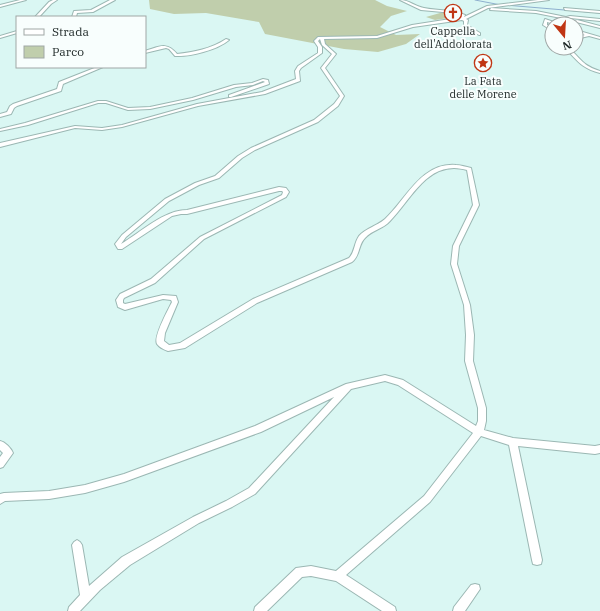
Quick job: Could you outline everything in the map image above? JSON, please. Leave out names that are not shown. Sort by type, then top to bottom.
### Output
[{"type":"street","points":[[0,6],[24,0]]},
{"type":"street","points":[[38,16],[50,3],[55,0]]},
{"type":"street","points":[[74,16],[75,12],[92,11],[113,0]]},
{"type":"street","points":[[402,0],[422,10],[455,12],[464,16],[452,20]]},
{"type":"street","points":[[484,9],[547,0]]},
{"type":"street","points":[[0,145],[75,126],[102,129],[122,126],[197,106],[263,93],[298,80],[297,71],[299,67],[320,53],[320,47],[316,40],[322,38],[377,36],[392,33],[412,26],[463,19],[476,10],[484,9],[542,13],[556,16]]},
{"type":"street","points":[[565,9],[600,12]]},
{"type":"street","points":[[542,13],[542,16],[544,17]]},
{"type":"street","points":[[584,18],[600,20]]},
{"type":"street","points":[[463,19],[466,20],[465,25],[479,34]]},
{"type":"street","points":[[584,23],[600,27]]},
{"type":"street","points":[[0,38],[16,32]]},
{"type":"street","points":[[584,33],[600,38]]},
{"type":"street","points":[[0,38],[16,35]]},
{"type":"street","points":[[584,36],[589,35]]},
{"type":"street","points":[[322,38],[323,44],[334,54],[323,68],[342,96],[336,105],[310,125],[263,144],[240,157],[217,177],[197,184],[167,200],[124,236],[118,244],[120,248],[175,213],[188,212],[279,189],[284,189],[286,192],[284,196],[202,238],[153,281],[122,296],[119,300],[120,305],[125,307],[163,297],[174,298],[175,302],[161,333],[160,342],[168,348],[182,346],[255,301],[347,262],[354,256],[361,237],[386,221],[430,172],[443,167],[463,167],[468,169],[476,205],[456,246],[454,264],[467,305],[470,335],[469,361],[482,408],[482,421],[479,432],[428,499],[338,576]]},
{"type":"street","points":[[146,52],[166,47],[170,48],[176,55],[181,55],[208,48],[227,40]]},
{"type":"street","points":[[575,56],[585,65],[600,72]]},
{"type":"street","points":[[0,116],[9,113],[13,106],[18,103],[48,95],[58,90],[61,83],[98,68]]},
{"type":"street","points":[[0,130],[20,126],[98,102],[106,102],[128,109],[150,108],[194,99],[236,86],[253,84],[263,80],[267,83],[229,96],[230,99]]},
{"type":"street","points":[[0,499],[4,497],[49,495],[85,490],[124,478],[258,429],[349,386],[385,378],[400,382],[479,432],[513,442],[595,450],[600,449]]},
{"type":"street","points":[[73,611],[96,586],[126,562],[196,520],[252,491],[349,386]]},
{"type":"street","points":[[513,442],[537,560]]},
{"type":"street","points":[[0,446],[1,445],[9,453],[0,464]]},
{"type":"street","points":[[77,545],[86,598]]},
{"type":"street","points":[[260,611],[300,572],[311,570],[338,576],[392,611]]},
{"type":"street","points":[[458,611],[475,589]]},
{"type":"green space","points":[[149,0],[375,0],[387,6],[407,11],[391,16],[380,27],[396,35],[420,34],[406,44],[378,52],[344,49],[265,34],[259,22],[206,13],[174,14],[150,9]]},
{"type":"green space","points":[[447,11],[450,12],[450,14],[457,13],[462,16],[435,20],[426,17]]},
{"type":"waterway","points":[[475,0],[501,5]]},
{"type":"waterway","points":[[505,5],[600,13]]},
{"type":"place","name":"Cappella dell'Addolorata","points":[[453,13]]},
{"type":"place","name":"La Fata delle Morene","points":[[483,63]]}]
